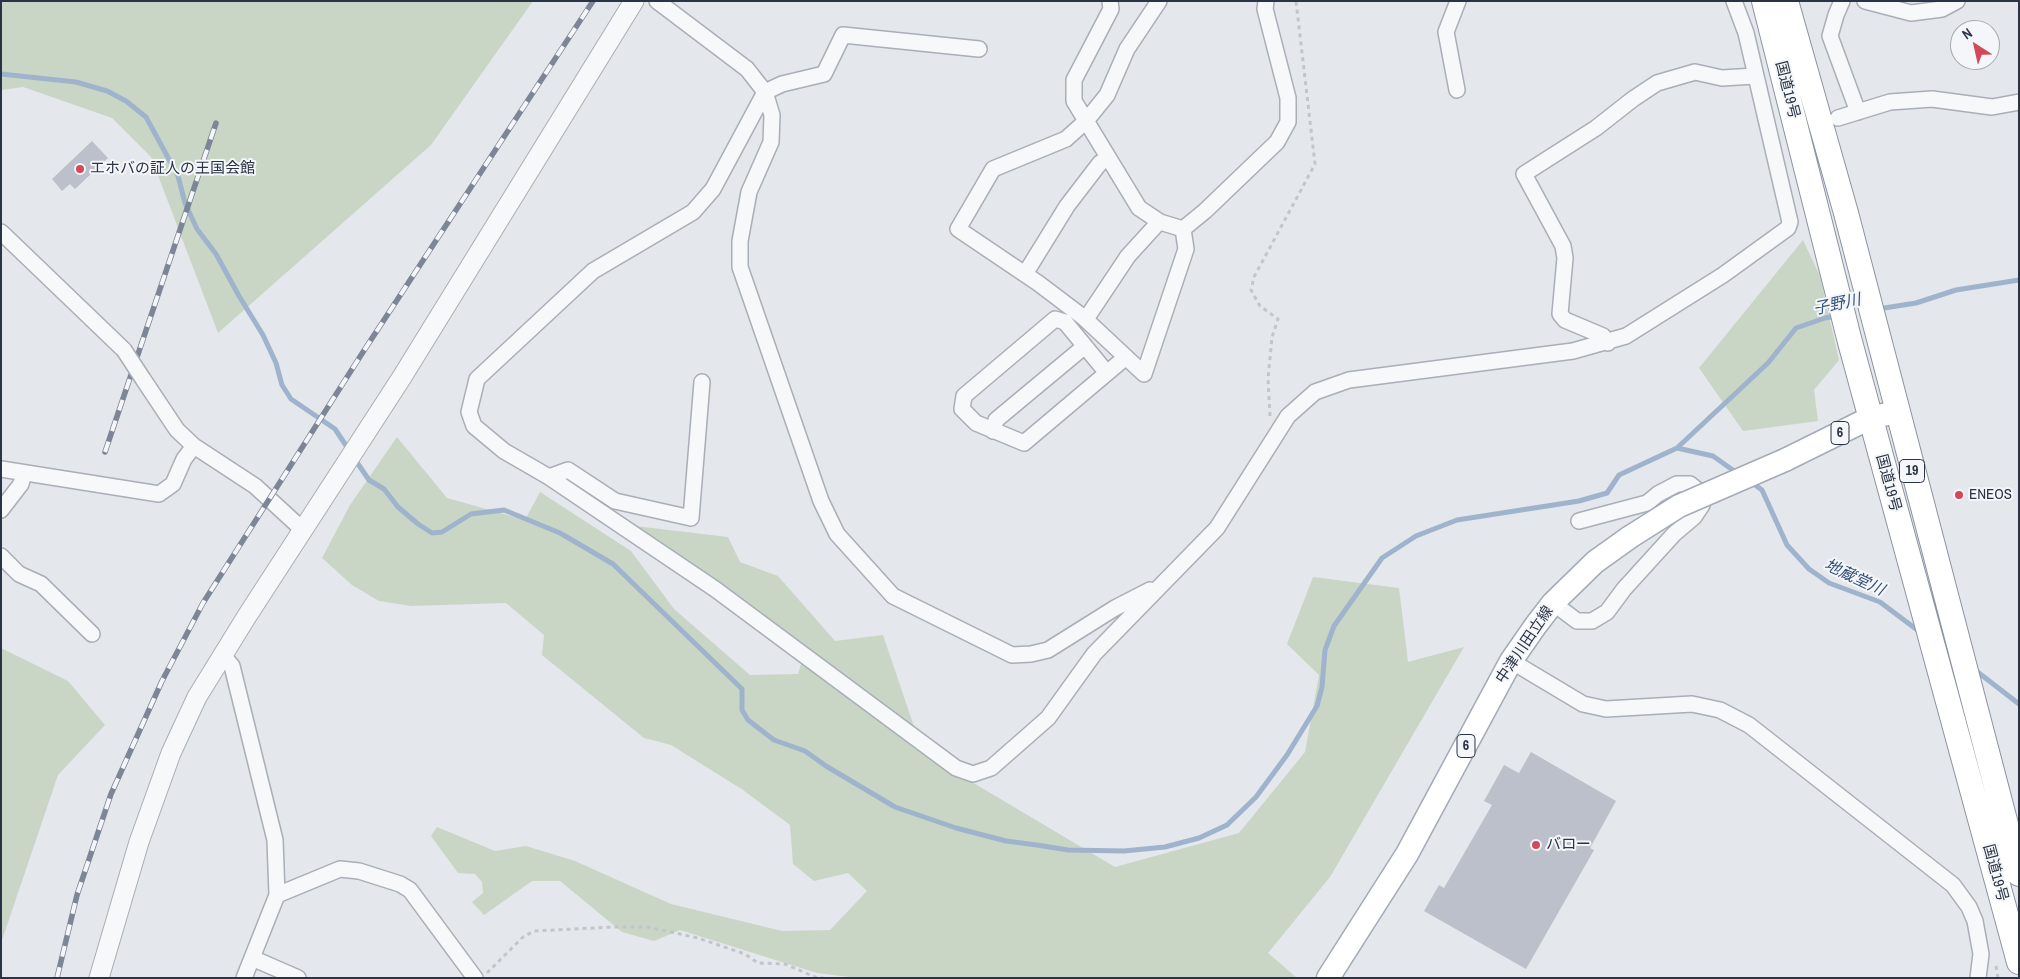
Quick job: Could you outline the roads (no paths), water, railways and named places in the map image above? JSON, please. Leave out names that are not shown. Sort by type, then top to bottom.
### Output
[{"type":"highway","name":"国道19号","points":[[1764,1],[1870,418],[2019,962]]},
{"type":"highway","name":"国道19号","points":[[1786,1],[1846,213],[1896,412],[2019,874]]},
{"type":"main road","name":"中津川田立線","points":[[1328,978],[1407,854],[1511,661],[1553,603],[1595,562],[1679,506],[1785,460],[1870,418],[1896,412]]},
{"type":"street","points":[[99,978],[139,842],[162,776],[186,720],[222,654],[402,377],[634,1]]},
{"type":"street","points":[[657,1],[747,69],[765,92],[772,115],[771,142],[749,192],[740,241],[740,267],[821,501],[838,534],[893,596],[1012,655],[1031,654],[1048,650],[1115,608],[1162,584]]},
{"type":"street","points":[[1110,1],[1111,9],[1074,80],[1074,101],[1139,208],[1159,222],[1183,228]]},
{"type":"street","points":[[1159,1],[1127,49],[1107,95],[1086,121],[1066,140],[993,169],[958,229],[1086,319],[1144,374],[1186,249],[1183,228]]},
{"type":"street","points":[[1183,228],[1205,211],[1277,142],[1288,122],[1288,98],[1265,9],[1266,1]]},
{"type":"street","points":[[1457,90],[1446,32],[1458,1]]},
{"type":"street","points":[[979,49],[843,35],[824,74],[782,84],[765,92],[713,189],[693,212],[593,271],[478,379],[469,412],[474,426],[504,451],[549,477],[715,589],[956,768],[973,774],[991,768],[1048,718],[1094,654],[1217,528],[1278,435],[1288,416],[1298,405],[1315,392],[1327,386],[1349,380],[1573,351],[1626,336],[1723,275],[1788,228],[1790,222],[1776,131],[1755,76],[1746,33],[1734,1]]},
{"type":"street","points":[[1842,1],[1830,36],[1858,112]]},
{"type":"street","points":[[1865,1],[1911,13],[1942,9],[1957,1]]},
{"type":"street","points":[[1608,342],[1603,336],[1565,320],[1560,314],[1565,258],[1563,246],[1524,174],[1596,128],[1657,83],[1695,72],[1722,78],[1755,76]]},
{"type":"street","points":[[1838,118],[1890,102],[1924,100],[1992,107],[2019,102]]},
{"type":"street","points":[[1024,274],[1067,206],[1100,163],[1108,158]]},
{"type":"street","points":[[1086,319],[1128,256],[1159,222]]},
{"type":"street","points":[[1,232],[124,350],[177,430],[194,446],[308,523]]},
{"type":"street","points":[[1107,373],[1065,322],[1054,319],[964,396],[962,409],[976,423],[1024,443],[1126,357]]},
{"type":"street","points":[[993,430],[996,420],[1085,346]]},
{"type":"street","points":[[549,477],[568,470],[615,501],[691,518],[702,382]]},
{"type":"street","points":[[1,469],[159,494],[173,484],[184,459],[194,446]]},
{"type":"street","points":[[1,510],[21,484],[24,473]]},
{"type":"street","points":[[1553,603],[1577,621],[1592,621],[1607,612],[1624,589],[1668,540],[1694,517],[1702,505],[1700,492],[1690,484],[1677,484],[1658,494],[1647,504],[1579,521]]},
{"type":"street","points":[[1,556],[20,574],[41,584],[92,634]]},
{"type":"street","points":[[222,654],[232,666],[270,816],[274,840],[277,895],[244,978]]},
{"type":"street","points":[[1511,661],[1583,704],[1606,709],[1692,704],[1720,710],[1749,725],[1953,884],[1969,907],[1975,921],[1981,954],[1978,978]]},
{"type":"street","points":[[277,895],[340,870],[359,871],[400,884],[410,890],[475,978]]},
{"type":"street","points":[[252,958],[298,978]]},
{"type":"waterway","points":[[1,74],[76,82],[107,91],[126,101],[146,117],[178,176],[185,203],[197,229],[216,254],[263,335],[276,363],[282,385],[291,399],[335,429],[349,450]]},
{"type":"waterway","name":"子野川","points":[[1878,309],[1916,303],[1956,290],[2019,280]]},
{"type":"waterway","points":[[354,458],[369,480],[384,489],[398,507],[432,533],[442,532],[471,514],[504,510],[560,533],[613,564],[742,689],[742,710],[748,720],[774,740],[805,751],[826,766],[895,807],[956,828],[1006,841],[1068,850],[1124,851],[1165,847],[1199,838],[1227,825],[1256,797],[1287,755],[1317,706],[1322,687],[1325,650],[1334,626],[1382,558],[1416,536],[1457,520],[1579,501],[1607,493],[1619,475],[1677,448],[1768,363],[1796,328],[1837,316]]},
{"type":"waterway","name":"地蔵堂川","points":[[1677,448],[1713,456],[1737,473]]},
{"type":"waterway","name":"地蔵堂川","points":[[1751,482],[1762,490],[1787,545],[1809,569],[1829,583],[1880,602],[1920,632]]},
{"type":"waterway","name":"地蔵堂川","points":[[1975,670],[2019,704]]},
{"type":"railway","points":[[57,978],[77,895],[111,794],[162,681],[203,603],[363,352],[593,1]]},
{"type":"railway","points":[[105,452],[216,123]]},
{"type":"place","name":"エホバの証人の王国会館","points":[[80,169]]},
{"type":"place","name":"ENEOS","points":[[1959,495]]},
{"type":"place","name":"バロー","points":[[1536,845]]}]
